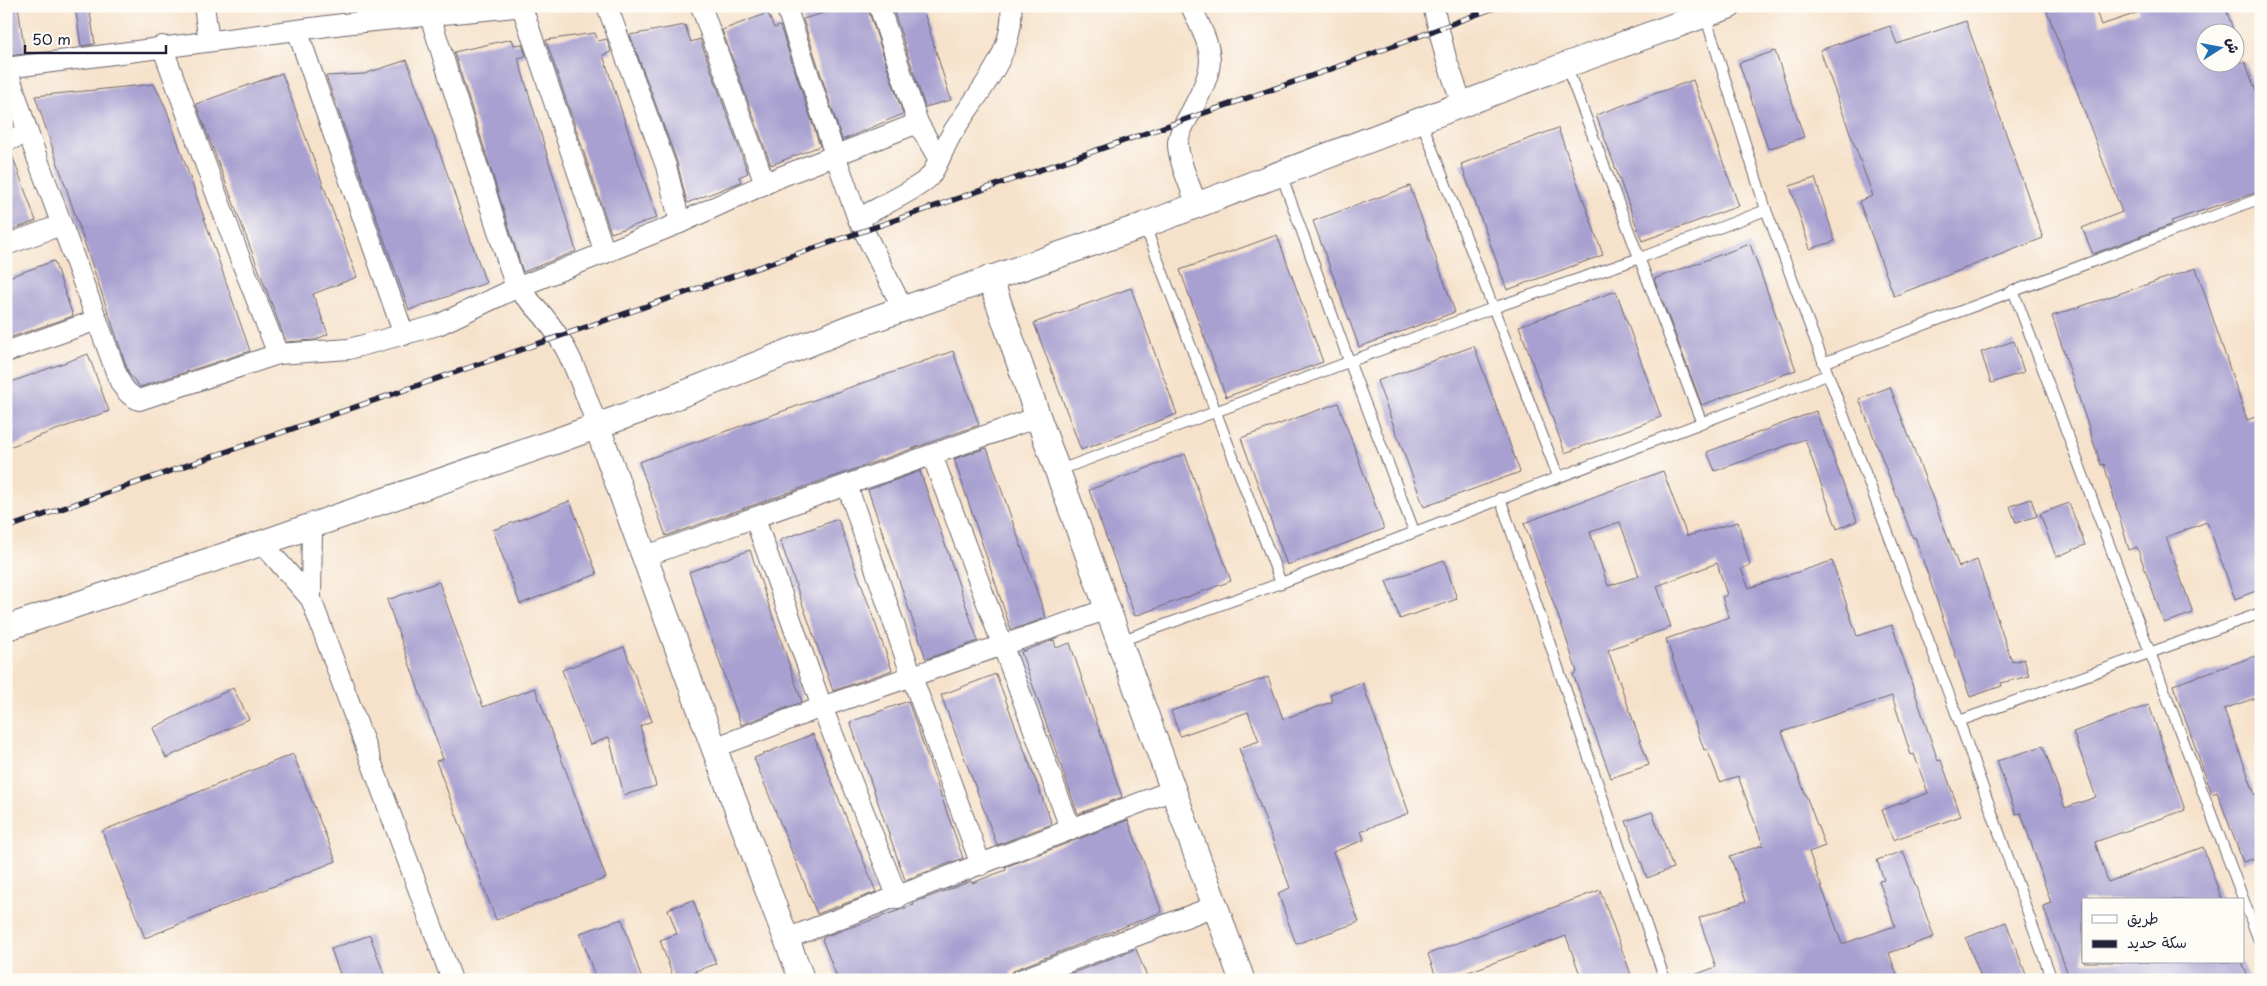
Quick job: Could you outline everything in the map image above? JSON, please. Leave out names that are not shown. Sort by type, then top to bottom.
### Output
[{"type":"street","points":[[204,6],[209,41]]},
{"type":"street","points":[[605,253],[523,6],[162,46],[7,68],[28,134],[122,387],[130,396],[139,400],[278,354],[349,348],[438,325],[516,288],[605,253],[680,223],[834,155],[918,123]]},
{"type":"street","points":[[607,6],[666,166],[680,223]]},
{"type":"street","points":[[701,6],[765,184]]},
{"type":"street","points":[[786,6],[834,155],[858,219],[903,309]]},
{"type":"street","points":[[879,6],[918,123],[938,158]]},
{"type":"street","points":[[858,219],[929,178],[938,158],[1003,51],[1009,32],[1011,6]]},
{"type":"street","points":[[1191,6],[1206,39],[1211,65],[1208,81],[1181,131],[1178,143],[1197,205]]},
{"type":"street","points":[[1433,6],[1446,58],[1462,104]]},
{"type":"street","points":[[6,628],[312,526],[598,426],[903,309],[1145,225],[1566,64],[1729,6]]},
{"type":"street","points":[[430,16],[516,288],[539,310],[560,337],[577,370],[714,748],[802,980]]},
{"type":"street","points":[[298,30],[404,335]]},
{"type":"street","points":[[162,46],[238,254],[278,354]]},
{"type":"street","points":[[6,141],[28,134]]},
{"type":"street","points":[[6,245],[61,225]]},
{"type":"street","points":[[990,278],[1057,471],[1242,980]]},
{"type":"street","points":[[6,352],[97,320]]},
{"type":"street","points":[[646,556],[1038,417]]},
{"type":"street","points":[[932,455],[1071,830]]},
{"type":"street","points":[[847,485],[912,677],[981,865]]},
{"type":"street","points":[[755,518],[822,707],[898,898]]},
{"type":"street","points":[[311,599],[312,526]]},
{"type":"street","points":[[262,543],[311,599],[452,980]]},
{"type":"street","points":[[714,748],[822,707],[1108,609]]},
{"type":"street","points":[[786,939],[898,898],[1173,790]]},
{"type":"street","points":[[1020,980],[1215,906]]},
{"type":"lane","points":[[1705,15],[1766,210],[1958,721],[2052,980]]},
{"type":"lane","points":[[1566,64],[1701,421]]},
{"type":"lane","points":[[1421,120],[1558,476]]},
{"type":"lane","points":[[1280,173],[1414,531]]},
{"type":"lane","points":[[1823,364],[2013,290],[2261,198]]},
{"type":"lane","points":[[1057,471],[1349,361],[1493,308],[1640,258],[1766,210]]},
{"type":"lane","points":[[1145,225],[1217,411],[1280,583]]},
{"type":"lane","points":[[2013,290],[2243,898]]},
{"type":"lane","points":[[1120,641],[1280,583],[1701,421],[1827,375]]},
{"type":"lane","points":[[1500,498],[1665,980]]},
{"type":"lane","points":[[1958,721],[2261,613]]},
{"type":"lane","points":[[2244,901],[2261,946]]},
{"type":"building","points":[[6,6],[18,6],[25,54],[9,56],[6,35]]},
{"type":"building","points":[[75,6],[89,6],[95,44],[81,46]]},
{"type":"building","points":[[847,6],[867,6],[903,114],[842,140],[803,19]]},
{"type":"building","points":[[892,6],[922,6],[951,100],[925,107]]},
{"type":"building","points":[[2045,6],[2094,6],[2101,25],[2140,12],[2138,6],[2225,6],[2231,22],[2194,22],[2194,72],[2244,72],[2245,62],[2261,105],[2261,191],[2171,221],[2173,224],[2093,254],[2082,228],[2122,212]]},
{"type":"building","points":[[768,13],[774,28],[780,26],[820,146],[771,165],[722,30]]},
{"type":"building","points":[[1966,21],[2043,238],[1894,296],[1859,201],[1873,196],[1820,50],[1890,26],[1897,44]]},
{"type":"building","points":[[685,25],[691,42],[700,39],[748,173],[739,177],[741,182],[687,203],[677,162],[630,35]]},
{"type":"building","points":[[595,33],[598,41],[607,39],[611,52],[603,55],[657,218],[611,233],[546,40]]},
{"type":"building","points":[[512,39],[514,45],[522,44],[526,56],[518,58],[576,251],[523,272],[454,52]]},
{"type":"building","points":[[1775,51],[1804,137],[1768,149],[1739,63]]},
{"type":"building","points":[[407,60],[486,283],[409,310],[326,76],[364,74]]},
{"type":"building","points":[[282,73],[357,277],[313,294],[328,334],[315,340],[286,342],[196,104]]},
{"type":"building","points":[[1693,80],[1739,206],[1642,241],[1596,115]]},
{"type":"building","points":[[154,84],[166,108],[250,351],[140,387],[129,374],[35,96]]},
{"type":"building","points":[[1558,128],[1603,255],[1507,290],[1461,164]]},
{"type":"building","points":[[11,152],[36,221],[6,232],[6,153]]},
{"type":"building","points":[[1815,178],[1835,241],[1810,249],[1790,186]]},
{"type":"building","points":[[1410,186],[1455,312],[1359,347],[1313,221]]},
{"type":"building","points":[[1277,235],[1323,362],[1226,397],[1180,270]]},
{"type":"building","points":[[1750,244],[1796,370],[1702,405],[1654,279]]},
{"type":"building","points":[[54,261],[73,316],[6,339],[6,278]]},
{"type":"building","points":[[2196,268],[2247,420],[2261,415],[2261,589],[2235,599],[2207,522],[2166,537],[2193,613],[2164,623],[2137,547],[2129,550],[2104,464],[2101,465],[2052,316]]},
{"type":"building","points":[[1131,288],[1177,414],[1081,450],[1034,323]]},
{"type":"building","points":[[1616,291],[1661,417],[1565,453],[1519,326]]},
{"type":"building","points":[[2014,341],[2024,372],[1991,383],[1981,352]]},
{"type":"building","points":[[1474,346],[1520,472],[1424,507],[1377,381]]},
{"type":"building","points":[[953,351],[979,425],[666,536],[639,462]]},
{"type":"building","points":[[88,354],[109,411],[6,448],[6,384]]},
{"type":"building","points":[[1890,387],[1959,567],[1977,560],[2012,662],[2024,659],[2029,676],[2001,683],[2002,686],[1970,697],[1915,537],[1913,538],[1859,399]]},
{"type":"building","points":[[1338,403],[1384,529],[1287,565],[1241,438]]},
{"type":"building","points":[[1816,411],[1857,521],[1837,529],[1805,439],[1715,471],[1707,452]]},
{"type":"building","points":[[987,448],[1046,618],[1011,630],[954,459]]},
{"type":"building","points":[[1185,454],[1231,581],[1135,616],[1089,490]]},
{"type":"building","points":[[920,471],[978,641],[926,659],[868,490]]},
{"type":"building","points":[[1663,471],[1687,536],[1738,522],[1750,565],[1741,569],[1749,588],[1832,561],[1857,636],[1892,625],[1938,761],[1941,760],[1961,816],[1893,840],[1882,810],[1928,793],[1914,754],[1911,755],[1892,696],[1782,732],[1825,846],[1809,852],[1842,944],[1895,926],[1879,881],[1884,880],[1877,860],[1903,851],[1934,937],[1889,953],[1899,980],[1686,980],[1686,978],[1716,967],[1699,918],[1746,901],[1730,856],[1763,845],[1738,776],[1720,782],[1707,749],[1704,750],[1666,639],[1729,617],[1722,597],[1727,595],[1717,563],[1657,586],[1671,627],[1608,650],[1649,765],[1611,778],[1573,674],[1577,672],[1564,632],[1524,523]],"holes":[[[1620,522],[1639,576],[1608,586],[1590,532]]]},
{"type":"building","points":[[2031,499],[2037,516],[2016,523],[2010,506]]},
{"type":"building","points":[[570,501],[597,574],[520,604],[493,530]]},
{"type":"building","points":[[2069,503],[2085,545],[2056,557],[2040,514]]},
{"type":"building","points":[[838,519],[892,670],[833,691],[780,540]]},
{"type":"building","points":[[750,550],[802,702],[741,725],[689,572]]},
{"type":"building","points":[[1444,560],[1457,599],[1400,619],[1386,581]]},
{"type":"building","points":[[439,582],[483,707],[535,688],[606,878],[496,920],[436,761],[443,759],[387,600]]},
{"type":"building","points":[[1054,640],[1056,648],[1070,643],[1122,797],[1078,814],[1021,652]]},
{"type":"building","points":[[624,647],[652,721],[640,726],[656,786],[624,795],[609,737],[590,745],[562,670]]},
{"type":"building","points":[[2261,654],[2261,696],[2224,709],[2255,795],[2261,793],[2261,856],[2243,862],[2217,792],[2212,794],[2173,685]]},
{"type":"building","points":[[996,674],[1052,824],[997,845],[941,695]]},
{"type":"building","points":[[1268,677],[1283,719],[1332,702],[1330,694],[1362,682],[1409,813],[1361,831],[1364,840],[1333,852],[1359,922],[1296,944],[1278,893],[1290,888],[1239,748],[1259,741],[1248,712],[1180,736],[1171,711]]},
{"type":"building","points":[[233,688],[249,719],[166,758],[153,728]]},
{"type":"building","points":[[908,701],[963,858],[905,880],[850,722]]},
{"type":"building","points":[[2149,705],[2185,810],[2095,842],[2108,882],[2203,847],[2221,898],[2082,898],[2082,964],[2243,964],[2249,980],[2070,980],[2043,906],[2051,903],[2021,813],[2016,814],[1997,761],[2043,746],[2065,808],[2096,797],[2073,732]]},
{"type":"building","points":[[813,734],[876,892],[817,914],[754,758]]},
{"type":"building","points":[[293,754],[336,861],[145,938],[102,831]]},
{"type":"building","points":[[1652,812],[1673,868],[1647,878],[1626,821]]},
{"type":"building","points":[[1128,820],[1162,912],[1016,969],[1011,973],[1008,980],[838,980],[822,939],[826,936],[914,905],[913,903],[971,881],[972,883],[1006,870],[1005,867]]},
{"type":"building","points":[[1600,890],[1633,980],[1582,980],[1566,936],[1447,980],[1437,980],[1428,954]]},
{"type":"building","points":[[693,900],[716,964],[695,971],[698,980],[674,980],[660,940],[677,934],[668,909]]},
{"type":"building","points":[[622,919],[642,980],[596,980],[580,933]]},
{"type":"building","points":[[2006,922],[2028,980],[1982,980],[1966,938]]},
{"type":"building","points":[[370,935],[386,980],[342,980],[331,949]]},
{"type":"building","points":[[1136,949],[1148,980],[1054,980]]},
{"type":"railway","points":[[6,528],[1337,67],[1499,6]]}]
